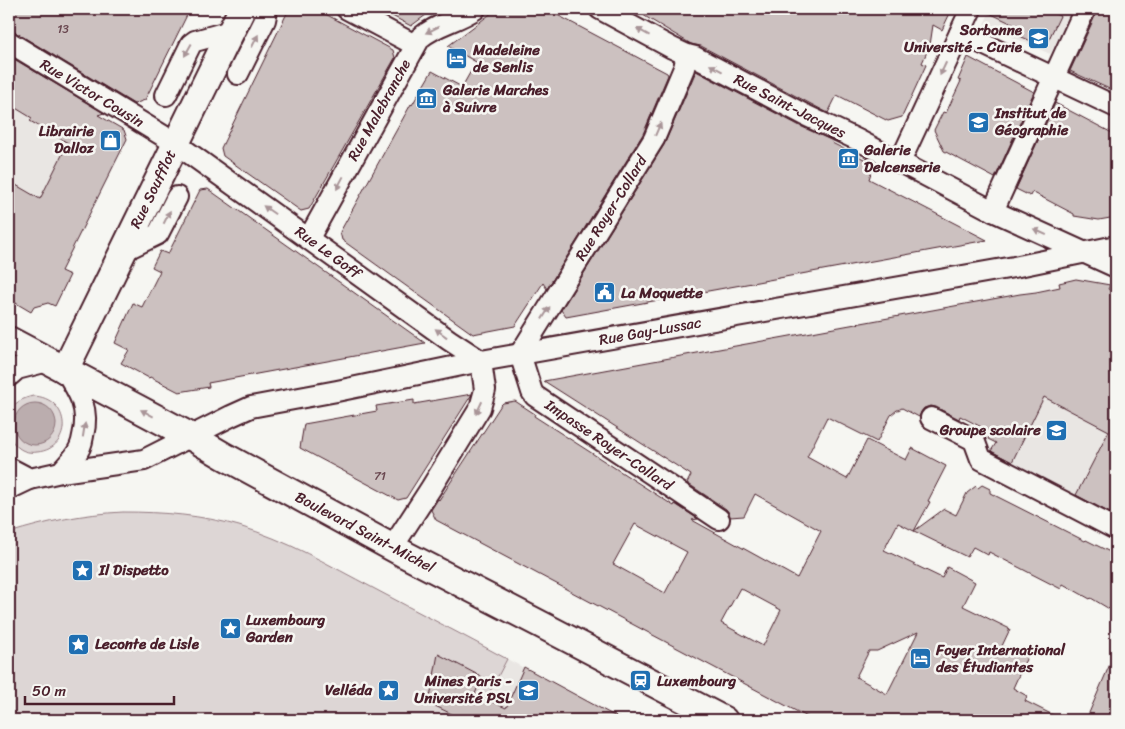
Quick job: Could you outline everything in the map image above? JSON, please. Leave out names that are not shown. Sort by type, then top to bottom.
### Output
[{"type":"main road","name":"Rue Soufflot","points":[[57,365],[123,251],[236,20]]},
{"type":"main road","name":"Boulevard Saint-Michel","points":[[9,340],[190,436],[392,548],[724,720]]},
{"type":"street","points":[[238,74],[265,20],[266,15],[262,9]]},
{"type":"street","points":[[347,9],[415,45]]},
{"type":"street","name":"Rue Malebranche","points":[[309,238],[420,38],[426,32],[467,15],[475,9]]},
{"type":"street","name":"Rue Saint-Jacques","points":[[600,9],[672,48],[695,57],[993,211],[1116,268]]},
{"type":"street","points":[[900,162],[972,9]]},
{"type":"street","points":[[993,211],[1085,9]]},
{"type":"street","points":[[166,95],[191,44],[236,20]]},
{"type":"street","points":[[960,33],[1116,107]]},
{"type":"street","name":"Rue Victor Cousin","points":[[9,42],[176,144]]},
{"type":"street","name":"Rue Royer-Collard","points":[[520,354],[654,139],[684,68],[687,55]]},
{"type":"street","name":"Rue Le Goff","points":[[176,144],[481,361]]},
{"type":"street","points":[[123,251],[158,234],[177,197]]},
{"type":"street","name":"Rue Gay-Lussac","points":[[9,489],[30,479],[61,472],[144,460],[251,407],[481,361],[1005,268],[1116,246]]},
{"type":"street","name":"Impasse Royer-Collard","points":[[520,354],[535,396],[719,519]]},
{"type":"street","points":[[392,548],[480,408],[485,390],[481,361]]},
{"type":"street","points":[[12,366],[57,365],[75,386],[82,400],[85,416],[82,441],[76,456],[61,472]]},
{"type":"street","points":[[931,418],[974,440],[981,459],[1116,529]]},
{"type":"street","points":[[9,468],[30,479]]},
{"type":"shaded area","name":"Sorbonne Université - Curie","points":[[991,9],[1073,9],[1050,54],[984,24]]},
{"type":"shaded area","points":[[9,61],[86,107],[22,236],[9,229]]},
{"type":"shaded area","name":"Groupe scolaire","points":[[1116,355],[1116,518],[990,454],[996,443],[993,441],[1021,385],[1086,419]]},
{"type":"shaded area","points":[[33,396],[46,399],[55,405],[61,413],[63,423],[62,433],[57,442],[49,449],[37,452],[21,449],[13,442],[10,434],[9,413],[11,409],[22,400]]},
{"type":"shaded area","points":[[35,403],[50,409],[56,424],[50,439],[35,445],[20,439],[14,424],[20,409]]},
{"type":"shaded area","name":"Luxembourg Garden","points":[[123,512],[196,517],[225,522],[274,538],[324,562],[507,659],[475,720],[9,720],[9,533],[66,519],[94,514]]},
{"type":"shaded area","name":"Mines Paris - Université PSL","points":[[507,659],[614,716],[624,720],[475,720]]},
{"type":"building","points":[[9,9],[190,9],[145,100],[134,104],[9,30]]},
{"type":"building","points":[[289,9],[316,9],[393,50],[395,58],[309,209],[301,211],[223,156],[221,148]]},
{"type":"building","points":[[379,9],[434,9],[411,26]]},
{"type":"building","points":[[497,9],[546,9],[668,75],[643,134],[547,289],[543,283],[515,326],[473,334],[342,240],[340,232],[411,104],[432,71],[462,87],[476,62],[448,46]]},
{"type":"building","points":[[633,9],[952,9],[942,30],[933,25],[930,45],[922,63],[926,65],[902,117],[888,121],[837,95],[828,113],[701,46],[691,44]]},
{"type":"building","name":"Sorbonne Université - Curie","points":[[983,9],[1057,9],[1055,14],[1060,16],[1045,47],[1015,34],[1019,27]]},
{"type":"building","points":[[1097,9],[1116,9],[1116,92],[1070,71]]},
{"type":"building","points":[[9,56],[104,113],[98,115],[124,130],[127,139],[61,271],[70,275],[55,306],[48,303],[34,307],[31,312],[9,299],[9,181],[40,199],[68,143],[30,121],[32,118],[9,104]]},
{"type":"building","name":"Institut de Géographie","points":[[968,57],[1034,92],[995,178],[944,151],[934,130],[943,112],[946,113],[961,81],[958,80]]},
{"type":"building","points":[[696,71],[874,164],[869,179],[987,240],[566,317],[561,310],[664,145]]},
{"type":"building","points":[[1055,103],[1116,135],[1116,217],[1099,220],[1074,216],[1074,214],[1032,192],[1030,196],[1016,189]]},
{"type":"building","points":[[208,189],[425,343],[208,383],[209,387],[179,392],[121,363],[129,350],[115,343],[133,303],[142,307],[160,271],[152,267],[160,251],[168,254],[200,190]]},
{"type":"building","points":[[1076,279],[1110,285],[1108,289],[1116,294],[1116,516],[1076,495],[1109,431],[1044,397],[1012,462],[991,451],[996,443],[988,439],[991,432],[960,416],[959,419],[931,406],[924,408],[919,417],[902,408],[897,410],[891,415],[877,442],[827,417],[807,457],[847,479],[867,440],[906,460],[912,448],[946,466],[928,501],[930,502],[914,531],[898,523],[884,550],[942,578],[947,567],[975,582],[963,606],[1010,629],[1002,646],[1027,657],[1013,688],[1027,696],[1025,701],[1063,720],[813,720],[436,520],[431,510],[501,405],[515,401],[535,414],[534,416],[674,506],[675,504],[698,519],[692,520],[797,578],[821,531],[755,494],[744,516],[730,517],[726,509],[687,483],[691,475],[544,381],[1036,292],[1060,287],[1059,283]],"holes":[[[635,524],[687,552],[665,593],[613,564]],[[740,588],[781,610],[763,646],[721,623]],[[918,632],[887,694],[856,677],[869,651],[877,651]]]},
{"type":"building","points":[[472,394],[406,498],[398,500],[300,448],[304,424],[377,411],[376,406],[414,400],[414,404]]},
{"type":"building","points":[[982,485],[990,489],[990,493],[1116,555],[1116,613],[1063,584],[1061,589],[989,552],[988,555],[973,547],[967,557],[914,531],[944,509],[956,515],[967,493],[976,486],[978,488]]},
{"type":"building","points":[[1116,650],[1116,720],[1086,720]]},
{"type":"building","name":"Mines Paris - Université PSL","points":[[438,654],[482,677],[475,694],[506,708],[524,667],[622,720],[464,720],[429,703]]},
{"type":"place","name":"Sorbonne Université - Curie","points":[[1038,39]]},
{"type":"place","name":"Madeleine de Senlis","points":[[457,59]]},
{"type":"place","name":"Galerie Marches à Suivre","points":[[427,99]]},
{"type":"place","name":"Institut de Géographie","points":[[979,122]]},
{"type":"place","name":"Librairie Dalloz","points":[[110,140]]},
{"type":"place","name":"Galerie Delcenserie","points":[[848,159]]},
{"type":"place","name":"La Moquette","points":[[605,293]]},
{"type":"place","name":"Groupe scolaire","points":[[1057,430]]},
{"type":"place","name":"Il Dispetto","points":[[83,570]]},
{"type":"place","name":"Luxembourg Garden","points":[[230,629]]},
{"type":"place","name":"Leconte de Lisle","points":[[79,644]]},
{"type":"place","name":"Foyer International des Étudiantes","points":[[920,659]]},
{"type":"place","name":"Luxembourg","points":[[641,681]]},
{"type":"place","name":"Velléda","points":[[388,690]]},
{"type":"place","name":"Mines Paris - Université PSL","points":[[528,690]]}]
